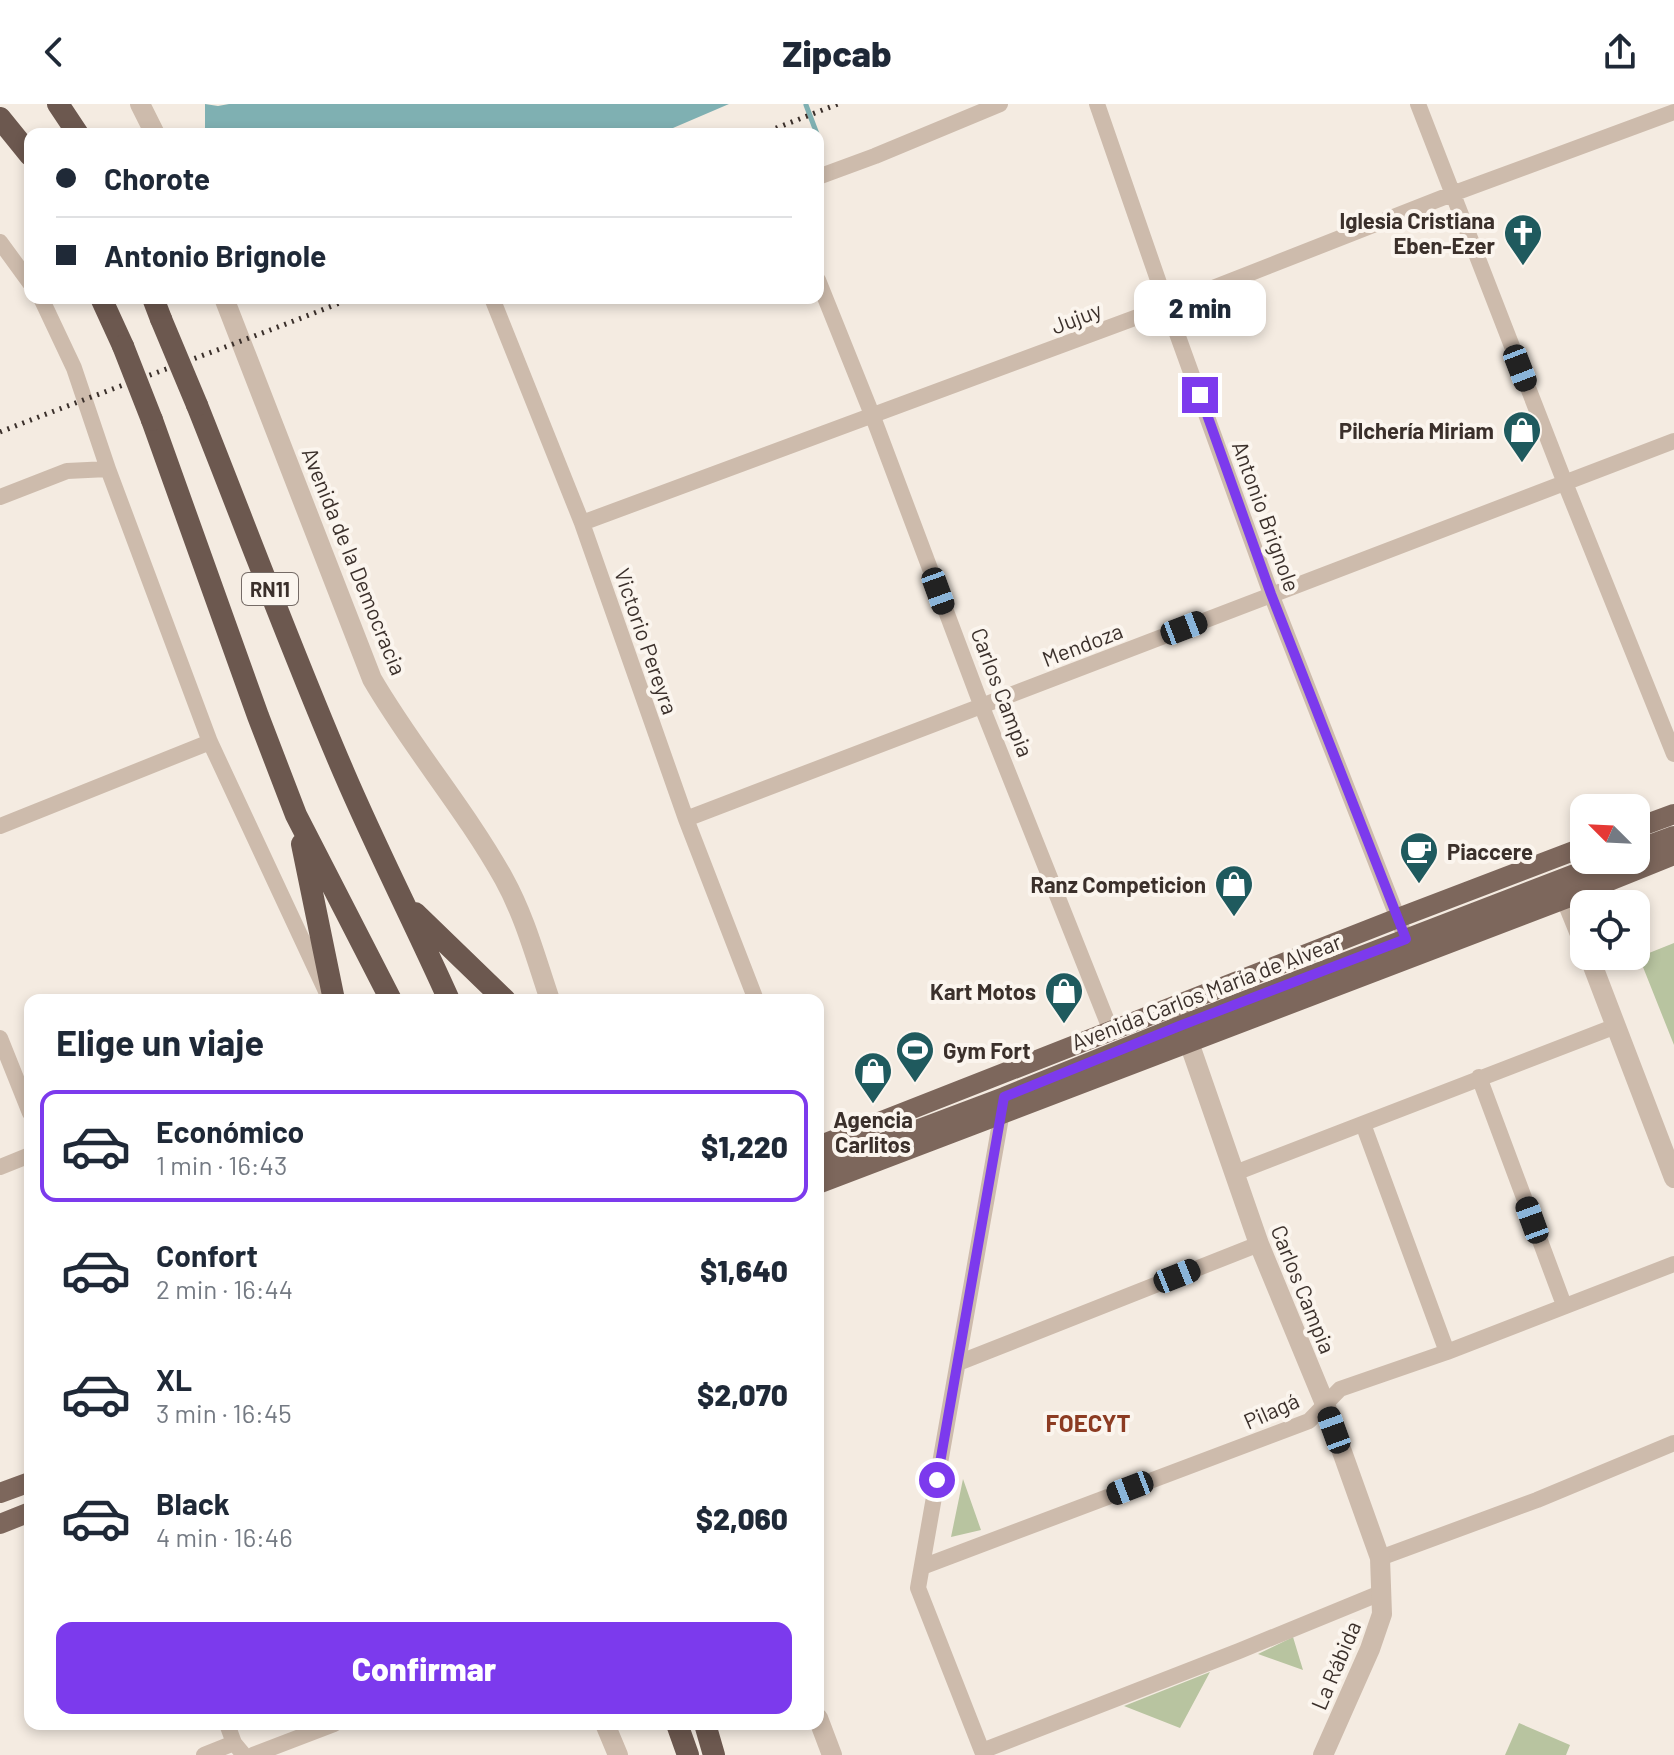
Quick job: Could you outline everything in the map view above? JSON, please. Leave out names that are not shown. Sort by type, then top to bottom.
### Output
[{"type":"highway","points":[[59,104],[74,128]]},
{"type":"highway","points":[[0,118],[24,148]]},
{"type":"highway","name":"RN11","points":[[104,304],[152,420],[296,815],[388,994]]},
{"type":"highway","name":"RN11","points":[[155,304],[344,772],[446,994]]},
{"type":"highway","points":[[296,815],[331,994]]},
{"type":"highway","points":[[405,904],[499,994]]},
{"type":"highway","points":[[679,1730],[688,1755]]},
{"type":"highway","points":[[707,1730],[716,1755]]},
{"type":"highway","points":[[716,1755],[720,1730]]},
{"type":"main road","points":[[1650,823],[1674,814]]},
{"type":"main road","points":[[1650,845],[1674,836]]},
{"type":"main road","name":"Avenida Carlos María de Alvear","points":[[824,1166],[1003,1105],[1182,1024],[1398,918],[1570,852]]},
{"type":"main road","name":"Avenida Carlos María de Alvear","points":[[1182,1024],[1406,939],[1674,855]]},
{"type":"main road","name":"Avenida Carlos María de Alvear","points":[[824,1165],[1111,1031],[1182,1024],[1562,890],[1588,874]]},
{"type":"main road","points":[[0,1493],[24,1484]]},
{"type":"main road","points":[[0,1524],[24,1514]]},
{"type":"street","points":[[140,104],[152,128]]},
{"type":"street","points":[[824,175],[1000,104]]},
{"type":"street","name":"Antonio Brignole","points":[[1097,104],[1271,594],[1406,939]]},
{"type":"street","points":[[1418,104],[1674,754]]},
{"type":"street","name":"Jujuy","points":[[582,523],[873,417],[1674,112]]},
{"type":"street","points":[[0,242],[24,275]]},
{"type":"street","name":"Carlos Campia","points":[[824,295],[982,707],[1111,1031]]},
{"type":"street","points":[[44,304],[74,368],[108,469],[210,742],[329,994]]},
{"type":"street","name":"Avenida de la Democracia","points":[[226,304],[372,679],[505,882],[525,926],[548,994]]},
{"type":"street","name":"Victorio Pereyra","points":[[494,304],[582,523],[686,819],[754,994]]},
{"type":"street","name":"Mendoza","points":[[686,819],[1674,441]]},
{"type":"street","points":[[0,497],[67,471],[108,469]]},
{"type":"street","points":[[0,826],[210,742]]},
{"type":"street","points":[[1562,890],[1570,910]]},
{"type":"street","points":[[1594,970],[1674,1178]]},
{"type":"street","name":"Carlos Campia","points":[[1182,1024],[1259,1244],[1325,1404],[1380,1558],[1383,1592]]},
{"type":"street","points":[[1235,1173],[1616,1026]]},
{"type":"street","points":[[0,1038],[24,1098]]},
{"type":"street","points":[[1479,1077],[1564,1305]]},
{"type":"street","points":[[1003,1105],[918,1588],[982,1751],[1383,1592]]},
{"type":"street","points":[[1363,1124],[1447,1352]]},
{"type":"street","points":[[0,1167],[24,1157]]},
{"type":"street","points":[[958,1363],[1259,1244]]},
{"type":"street","name":"Pilagá","points":[[922,1567],[1309,1421],[1340,1389],[1447,1352],[1674,1264]]},
{"type":"street","points":[[1380,1558],[1537,1500],[1674,1443]]},
{"type":"street","name":"La Rábida","points":[[1323,1755],[1370,1649],[1382,1614],[1383,1592]]},
{"type":"street","points":[[204,1755],[239,1749],[230,1730]]},
{"type":"street","points":[[253,1755],[318,1730]]},
{"type":"street","points":[[608,1730],[618,1755]]},
{"type":"street","points":[[823,1730],[832,1755]]},
{"type":"green space","points":[[1674,943],[1674,1045],[1644,970],[1650,970],[1650,953]]},
{"type":"green space","points":[[963,1479],[981,1530],[951,1537]]},
{"type":"green space","points":[[1293,1637],[1303,1670],[1258,1654]]},
{"type":"green space","points":[[1210,1672],[1180,1728],[1124,1706]]},
{"type":"green space","points":[[1519,1723],[1570,1745],[1566,1755],[1505,1755]]},
{"type":"water","points":[[205,104],[729,104],[673,128],[205,128]]},
{"type":"waterway","points":[[806,105],[815,128]]},
{"type":"railway","points":[[776,128],[838,104]]},
{"type":"railway","points":[[0,432],[336,304]]},
{"type":"place","name":"Iglesia Cristiana Eben-Ezer","points":[[1523,267]]},
{"type":"place","name":"Pilchería Miriam","points":[[1522,464]]},
{"type":"place","name":"Piaccere","points":[[1419,885]]},
{"type":"place","name":"Ranz Competicion","points":[[1234,918]]},
{"type":"place","name":"Kart Motos","points":[[1064,1025]]},
{"type":"place","name":"Gym Fort","points":[[915,1084]]},
{"type":"place","name":"Agencia Carlitos","points":[[873,1105]]},
{"type":"district","name":"FOECYT","points":[[1088,1422]]},
{"type":"route","points":[[937,1480],[1004,1097],[1406,939],[1271,594],[1200,395]]}]
